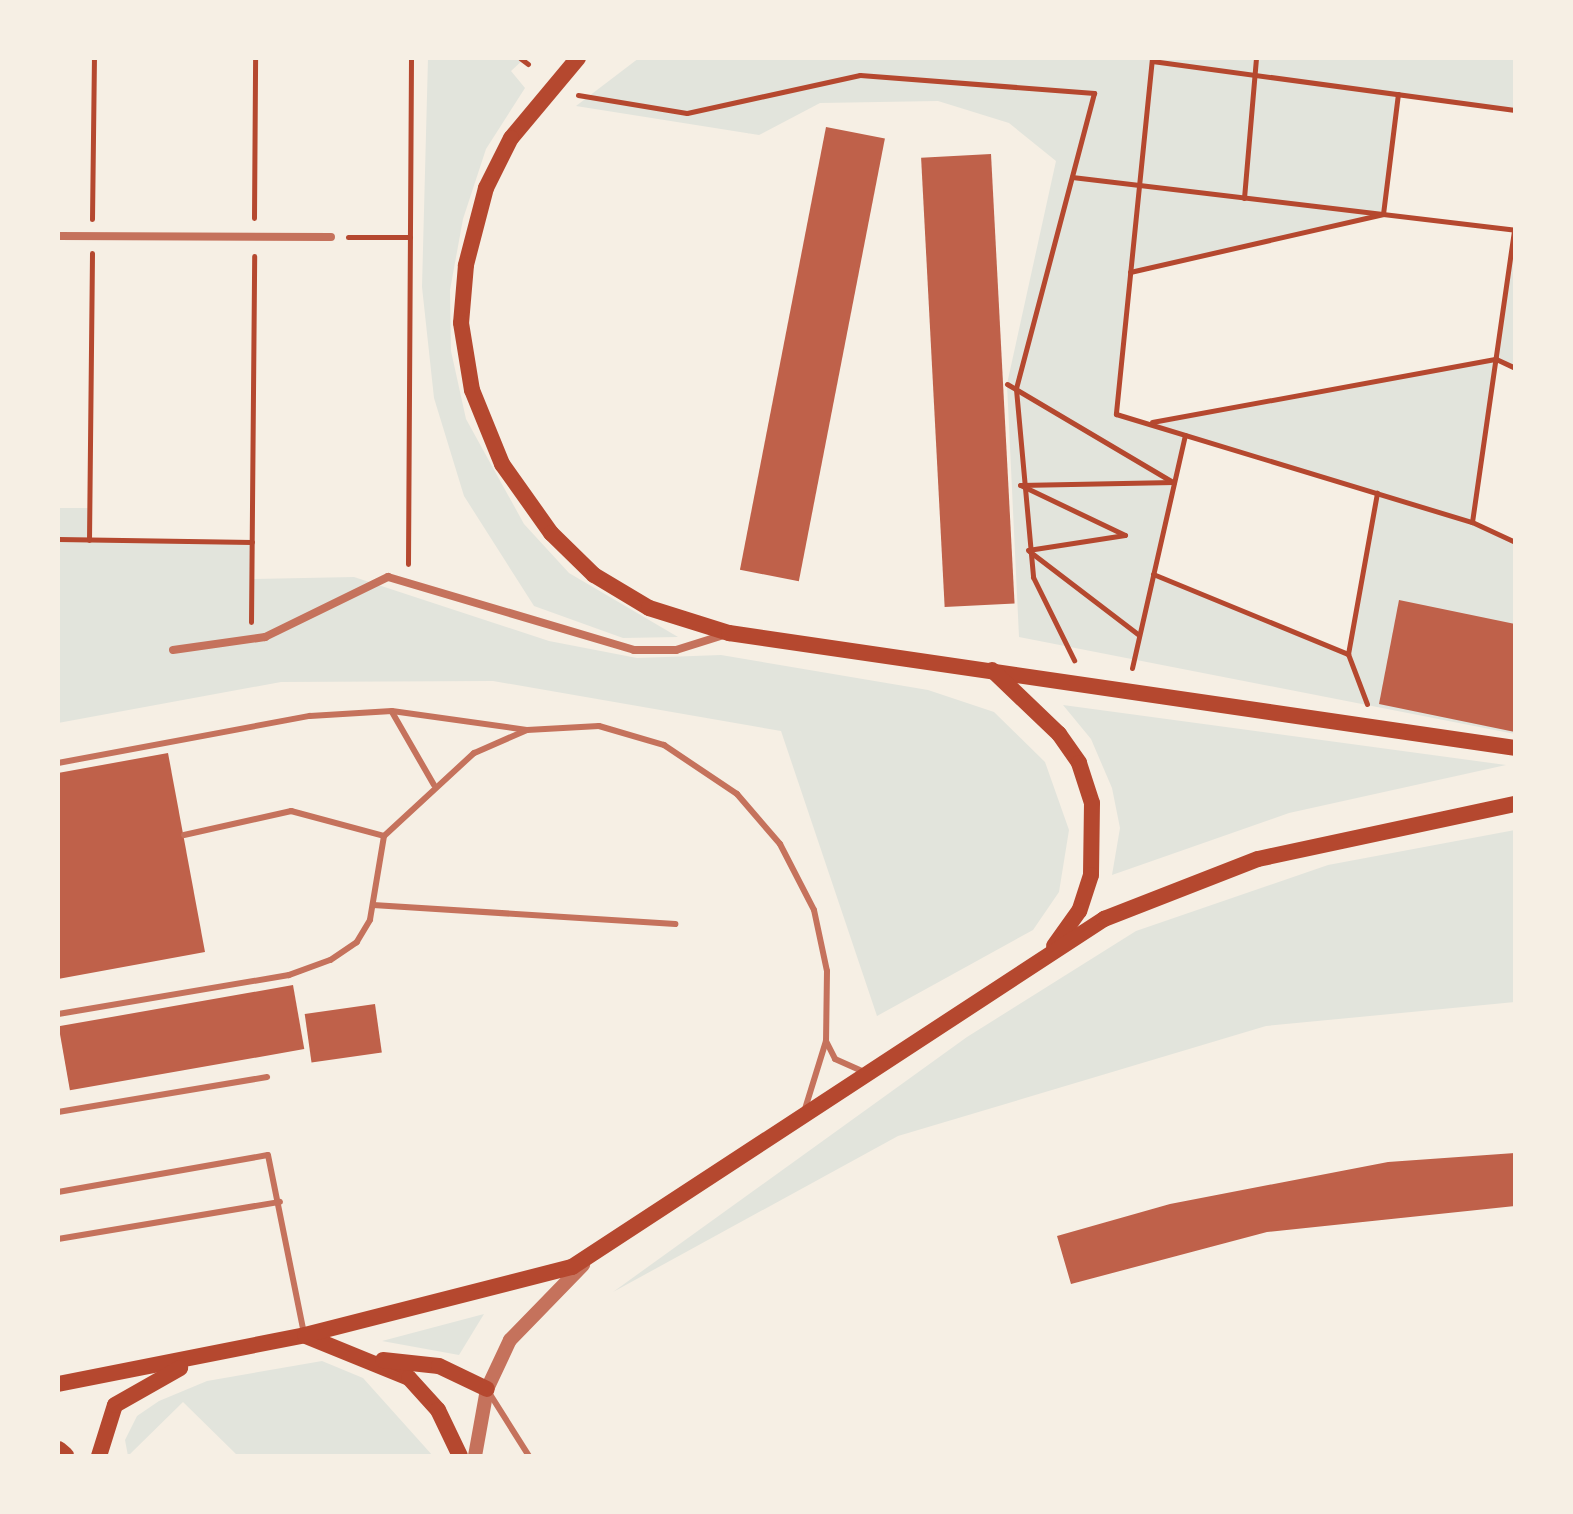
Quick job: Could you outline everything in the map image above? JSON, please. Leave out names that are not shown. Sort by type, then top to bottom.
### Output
[{"type":"main road","points":[[578,58],[511,138],[486,188],[466,265],[461,323],[472,390],[502,464],[551,533],[594,575],[649,608],[729,633],[1515,748]]},
{"type":"main road","points":[[992,670],[1059,734],[1079,763],[1092,803],[1091,875],[1079,911],[1046,957]]},
{"type":"main road","points":[[58,1384],[197,1360],[503,1289],[599,1253],[1104,919],[1206,875],[1327,841],[1515,804]]},
{"type":"main road","points":[[305,1335],[374,1360],[426,1394],[460,1456]]},
{"type":"main road","points":[[99,1456],[115,1405],[197,1360]]},
{"type":"main road","points":[[374,1360],[439,1366],[487,1389]]},
{"type":"main road","points":[[58,1451],[64,1456]]},
{"type":"street","points":[[58,236],[331,237]]},
{"type":"street","points":[[173,650],[251,639],[362,586],[408,577],[563,634],[634,650],[676,650],[729,633]]},
{"type":"street","points":[[475,1456],[487,1389],[520,1325],[599,1253]]},
{"type":"lane","points":[[392,711],[434,785]]},
{"type":"lane","points":[[58,763],[310,716],[392,711],[527,730],[599,726],[664,745],[715,775],[758,815],[814,910],[827,971],[826,1041],[802,1119]]},
{"type":"lane","points":[[58,1014],[310,969],[357,942],[373,905],[384,836],[434,785],[474,753],[527,730]]},
{"type":"lane","points":[[184,835],[291,811],[384,836]]},
{"type":"lane","points":[[373,905],[675,924]]},
{"type":"lane","points":[[826,1041],[845,1067],[869,1074]]},
{"type":"lane","points":[[58,1112],[267,1077]]},
{"type":"lane","points":[[58,1192],[261,1154],[274,1164],[305,1335]]},
{"type":"lane","points":[[58,1239],[280,1202]]},
{"type":"lane","points":[[487,1389],[529,1456]]},
{"type":"path","points":[[89,540],[94,58]]},
{"type":"path","points":[[251,639],[255,58]]},
{"type":"path","points":[[408,577],[411,58]]},
{"type":"path","points":[[520,58],[528,64]]},
{"type":"path","points":[[1244,198],[1256,58]]},
{"type":"path","points":[[1515,110],[1152,59],[1116,414],[1472,522],[1515,542]]},
{"type":"path","points":[[575,94],[687,113],[860,75],[1094,93],[1016,389],[1020,485],[1033,577],[1090,684]]},
{"type":"path","points":[[1383,214],[1398,94]]},
{"type":"path","points":[[1072,177],[1515,230],[1472,522]]},
{"type":"path","points":[[1130,272],[1383,214]]},
{"type":"path","points":[[331,237],[410,237]]},
{"type":"path","points":[[1148,423],[1496,359],[1515,368]]},
{"type":"path","points":[[1007,384],[1174,482]]},
{"type":"path","points":[[1127,690],[1185,435]]},
{"type":"path","points":[[1020,485],[1174,482]]},
{"type":"path","points":[[1020,485],[1125,535],[1028,551]]},
{"type":"path","points":[[1376,727],[1348,654],[1377,493]]},
{"type":"path","points":[[58,539],[252,542]]},
{"type":"path","points":[[1028,551],[1139,635]]},
{"type":"path","points":[[1153,574],[1348,654]]},
{"type":"shaded area","points":[[428,58],[525,58],[511,71],[525,88],[486,149],[463,219],[450,290],[451,351],[466,419],[524,524],[569,573],[678,637],[623,638],[534,606],[464,496],[434,398],[422,287]]},
{"type":"shaded area","points":[[639,58],[1515,58],[1515,110],[1398,94],[1383,214],[1131,272],[1116,413],[1148,423],[1495,359],[1515,230],[1515,368],[1496,359],[1472,521],[1515,542],[1515,734],[1019,637],[1007,384],[1056,161],[1009,123],[938,101],[820,103],[759,135],[576,106]],"holes":[[[1186,435],[1377,493],[1348,653],[1154,574]]]},
{"type":"shaded area","points":[[58,508],[90,508],[89,539],[252,542],[252,579],[354,577],[549,641],[637,658],[721,655],[928,690],[994,712],[1045,762],[1069,830],[1059,892],[1033,930],[877,1016],[781,731],[493,681],[281,682],[58,723]]},
{"type":"shaded area","points":[[1063,705],[1506,765],[1289,813],[1112,875],[1120,828],[1112,788],[1091,739]]},
{"type":"shaded area","points":[[1515,830],[1515,1002],[1266,1026],[898,1136],[613,1292],[967,1037],[1136,931],[1328,865]]},
{"type":"shaded area","points":[[484,1314],[459,1355],[382,1341]]},
{"type":"shaded area","points":[[322,1361],[363,1378],[433,1456],[238,1456],[183,1402],[128,1456],[125,1440],[137,1416],[159,1401],[207,1381]]},
{"type":"building","points":[[826,127],[885,138],[799,581],[740,570]]},
{"type":"building","points":[[991,154],[1015,603],[945,607],[921,158]]},
{"type":"building","points":[[1399,600],[1515,624],[1515,732],[1379,704]]},
{"type":"building","points":[[168,753],[205,952],[58,979],[58,773]]},
{"type":"building","points":[[293,985],[304,1049],[70,1090],[59,1026]]},
{"type":"building","points":[[375,1004],[382,1053],[312,1062],[305,1014]]},
{"type":"building","points":[[1515,1153],[1515,1206],[1267,1232],[1071,1284],[1057,1236],[1170,1204],[1388,1162]]}]
